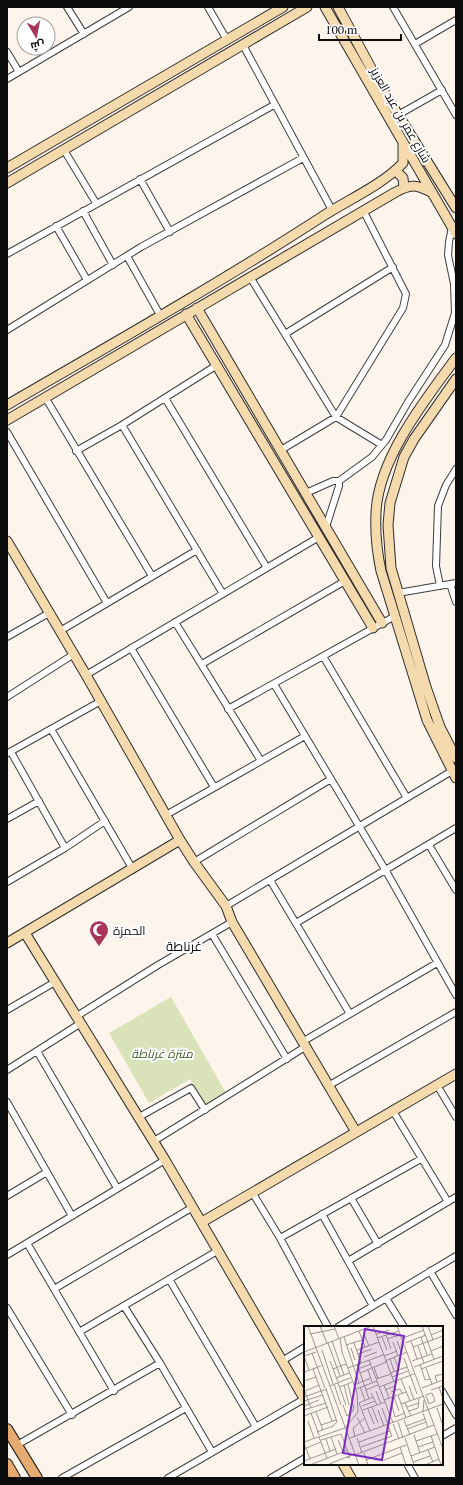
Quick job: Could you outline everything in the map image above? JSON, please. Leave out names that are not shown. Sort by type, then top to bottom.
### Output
[{"type":"main road","points":[[7,1429],[37,1478]]},
{"type":"main road","points":[[7,1464],[15,1478]]},
{"type":"street","points":[[67,7],[84,34]]},
{"type":"street","points":[[7,79],[129,7]]},
{"type":"street","points":[[208,7],[227,40]]},
{"type":"street","points":[[11,166],[283,7]]},
{"type":"street","points":[[7,183],[243,46],[307,7]]},
{"type":"street","points":[[393,7],[456,115]]},
{"type":"street","name":"شارع عمر بن عبد العزيز","points":[[325,8],[454,230]]},
{"type":"street","name":"شارع عمر بن عبد العزيز","points":[[340,8],[384,92],[456,208]]},
{"type":"street","points":[[415,44],[456,20]]},
{"type":"street","points":[[243,46],[332,210]]},
{"type":"street","points":[[7,52],[19,72]]},
{"type":"street","points":[[398,115],[442,90]]},
{"type":"street","points":[[7,254],[274,105]]},
{"type":"street","points":[[96,203],[64,150],[62,144],[64,141],[86,128],[107,110]]},
{"type":"street","points":[[7,405],[283,242],[332,210],[386,178],[396,171],[403,163],[403,144]]},
{"type":"street","points":[[7,330],[127,256],[303,158]]},
{"type":"street","points":[[7,176],[19,168],[19,164],[11,166]]},
{"type":"street","points":[[396,171],[403,178],[404,188]]},
{"type":"street","points":[[140,179],[170,232]]},
{"type":"street","points":[[7,420],[186,314],[404,188],[417,185],[431,192]]},
{"type":"street","points":[[281,450],[336,417],[403,308],[406,294],[364,210]]},
{"type":"street","points":[[83,211],[113,265]]},
{"type":"street","points":[[56,226],[88,280]]},
{"type":"street","points":[[306,493],[339,481],[372,457],[382,444],[445,345],[455,313],[454,284],[448,255],[449,242],[454,230]]},
{"type":"street","points":[[127,256],[160,315]]},
{"type":"street","points":[[285,334],[393,267]]},
{"type":"street","points":[[250,277],[336,417],[382,444]]},
{"type":"street","points":[[197,308],[382,623]]},
{"type":"street","points":[[186,314],[373,628]]},
{"type":"street","points":[[226,906],[407,798],[454,775],[427,720],[381,571],[377,553],[376,513],[385,472],[406,430],[456,358]]},
{"type":"street","points":[[76,451],[122,425],[217,365]]},
{"type":"street","points":[[455,753],[440,727],[426,687],[398,593],[391,568],[388,525],[390,503],[404,457],[414,439],[456,379]]},
{"type":"street","points":[[442,400],[456,389]]},
{"type":"street","points":[[45,397],[152,576]]},
{"type":"street","points":[[165,398],[267,568]]},
{"type":"street","points":[[122,425],[223,594]]},
{"type":"street","points":[[7,432],[107,603]]},
{"type":"street","points":[[440,586],[436,566],[438,506],[446,485],[456,469]]},
{"type":"street","points":[[326,528],[339,486],[339,481]]},
{"type":"street","points":[[86,675],[319,537]]},
{"type":"street","points":[[7,542],[74,654],[180,840],[226,906],[232,922],[356,1132]]},
{"type":"street","points":[[60,631],[197,550]]},
{"type":"street","points":[[202,664],[345,581]]},
{"type":"street","points":[[398,593],[453,584],[456,602]]},
{"type":"street","points":[[7,637],[49,613]]},
{"type":"street","points":[[228,709],[395,616]]},
{"type":"street","points":[[175,622],[261,761]]},
{"type":"street","points":[[131,648],[214,787]]},
{"type":"street","points":[[7,696],[74,654]]},
{"type":"street","points":[[323,656],[407,798]]},
{"type":"street","points":[[274,684],[386,871],[456,996]]},
{"type":"street","points":[[65,848],[39,801],[9,753],[101,701]]},
{"type":"street","points":[[50,729],[132,868]]},
{"type":"street","points":[[166,815],[305,736]]},
{"type":"street","points":[[194,862],[331,779]]},
{"type":"street","points":[[7,819],[39,801]]},
{"type":"street","points":[[7,882],[65,848],[105,821]]},
{"type":"street","points":[[296,923],[386,871],[456,828]]},
{"type":"street","points":[[7,943],[180,840]]},
{"type":"street","points":[[428,845],[456,890]]},
{"type":"street","points":[[270,880],[350,1014]]},
{"type":"street","points":[[7,1070],[37,1051],[79,1019],[158,965],[232,922]]},
{"type":"street","points":[[25,933],[154,1141],[304,1397]]},
{"type":"street","points":[[212,934],[287,1059]]},
{"type":"street","points":[[154,1141],[287,1059],[304,1045],[350,1014],[437,963]]},
{"type":"street","points":[[7,1010],[55,982]]},
{"type":"street","points":[[328,1086],[456,1012]]},
{"type":"street","points":[[37,1051],[117,1188]]},
{"type":"street","points":[[202,1222],[456,1074]]},
{"type":"street","points":[[437,1085],[456,1117]]},
{"type":"street","points":[[139,1117],[191,1088],[205,1110]]},
{"type":"street","points":[[7,1102],[72,1216]]},
{"type":"street","points":[[393,1111],[448,1202]]},
{"type":"street","points":[[280,1238],[422,1158]]},
{"type":"street","points":[[7,1255],[165,1160]]},
{"type":"street","points":[[7,1196],[47,1172]]},
{"type":"street","points":[[252,1192],[280,1238],[327,1326]]},
{"type":"street","points":[[348,1261],[456,1197]]},
{"type":"street","points":[[351,1198],[378,1244]]},
{"type":"street","points":[[54,1289],[193,1207]]},
{"type":"street","points":[[322,1214],[373,1306]]},
{"type":"street","points":[[26,1243],[114,1391]]},
{"type":"street","points":[[79,1332],[218,1250]]},
{"type":"street","points":[[340,1326],[456,1256]]},
{"type":"street","points":[[430,1271],[456,1315]]},
{"type":"street","points":[[169,1279],[256,1427]]},
{"type":"street","points":[[386,1298],[403,1326]]},
{"type":"street","points":[[124,1306],[160,1363],[212,1452]]},
{"type":"street","points":[[7,1308],[72,1415]]},
{"type":"street","points":[[282,1361],[304,1348]]},
{"type":"street","points":[[17,1445],[114,1391],[160,1363]]},
{"type":"street","points":[[443,1393],[456,1415]]},
{"type":"street","points":[[168,1478],[304,1400]]},
{"type":"street","points":[[62,1478],[186,1408]]},
{"type":"street","points":[[443,1435],[456,1428]]},
{"type":"street","points":[[271,1478],[304,1459]]},
{"type":"street","points":[[344,1465],[351,1478]]},
{"type":"street","points":[[408,1465],[415,1478]]},
{"type":"street","points":[[282,1472],[286,1478]]},
{"type":"green space","name":"منتزة غرناطة","points":[[171,997],[226,1093],[205,1106],[190,1079],[149,1103],[109,1033]]},
{"type":"place","name":"الحمزة","points":[[99,947]]},
{"type":"district","name":"غرناطة","points":[[184,946]]}]
